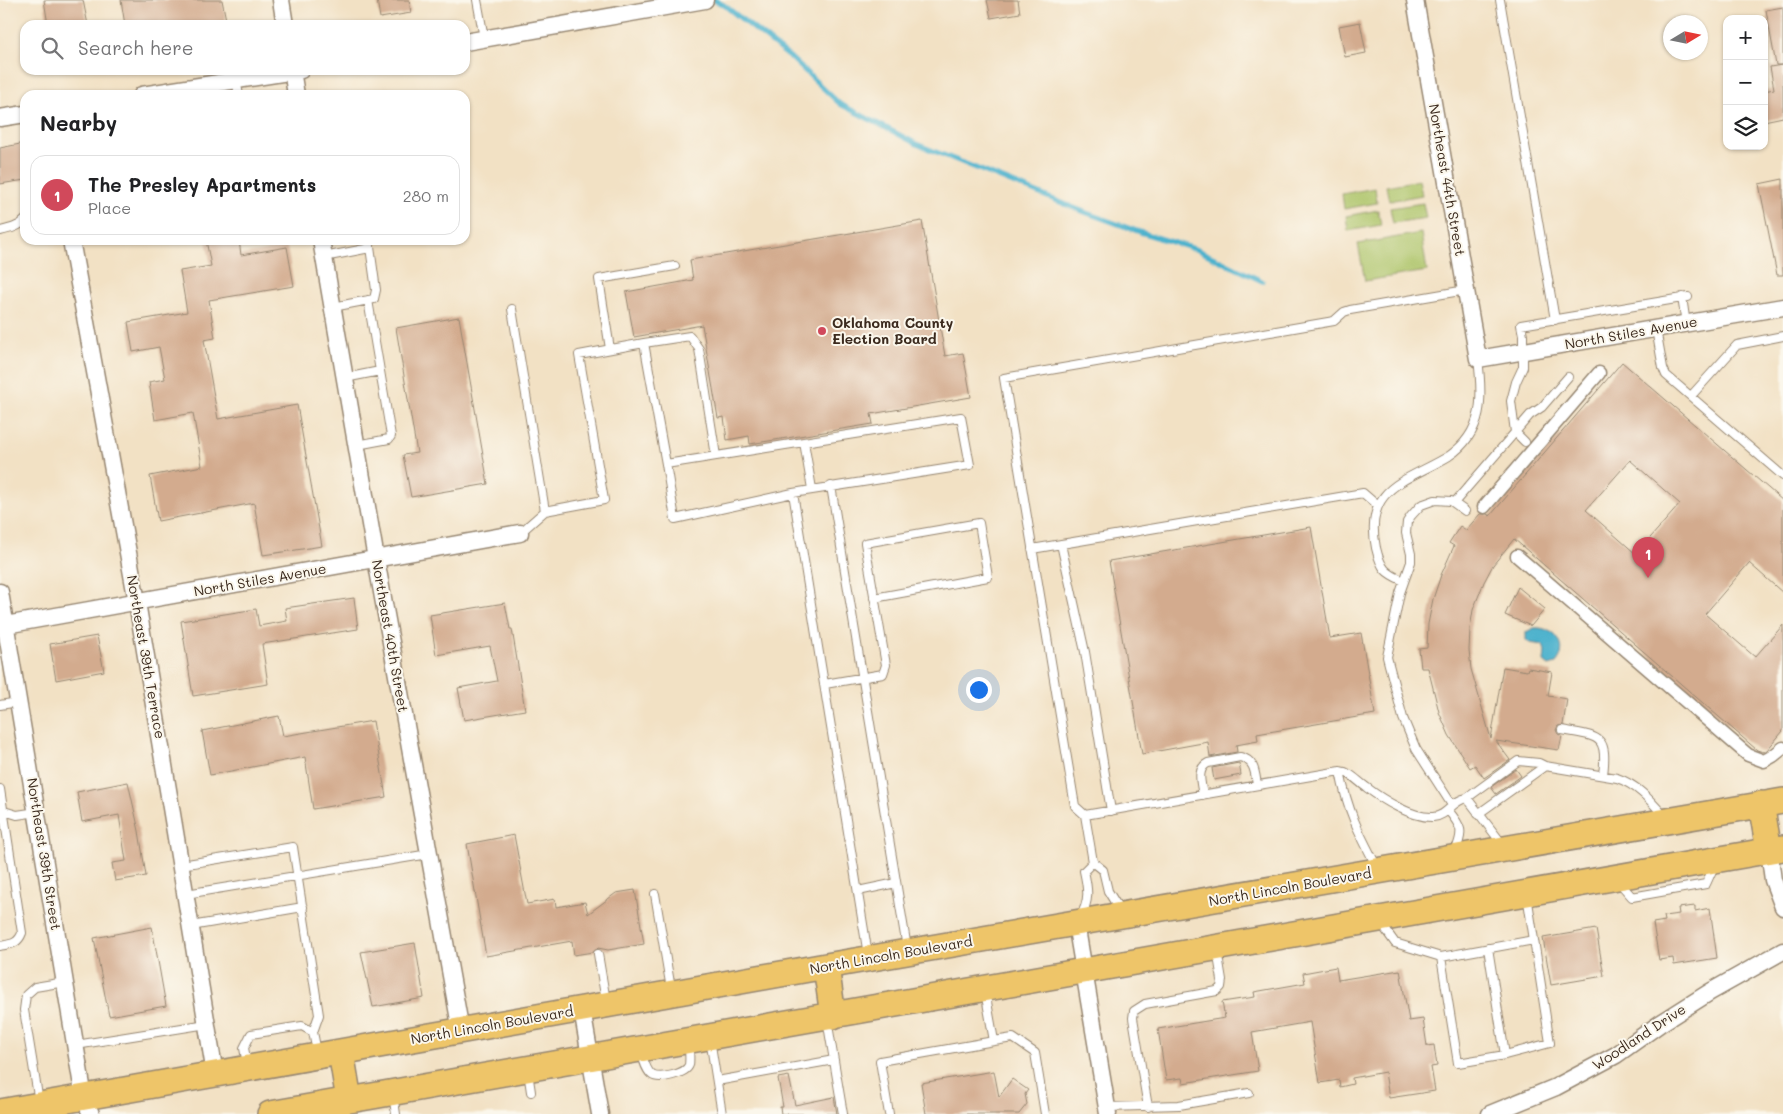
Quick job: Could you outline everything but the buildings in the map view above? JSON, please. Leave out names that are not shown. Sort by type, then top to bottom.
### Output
[{"type":"main road","name":"North Lincoln Boulevard","points":[[0,1112],[39,1105],[88,1106],[216,1074],[248,1068],[1772,802]]},
{"type":"main road","points":[[270,1114],[335,1106],[395,1103],[529,1081],[590,1058],[1776,849],[1772,802]]},
{"type":"main road","points":[[826,966],[830,1016]]},
{"type":"main road","points":[[335,1106],[342,1052]]},
{"type":"street","points":[[281,0],[284,20]]},
{"type":"street","name":"Northeast 44th Street","points":[[1415,0],[1478,359]]},
{"type":"street","points":[[470,41],[701,1]]},
{"type":"street","points":[[211,90],[238,88],[279,75]]},
{"type":"street","points":[[295,75],[296,90]]},
{"type":"street","points":[[0,118],[20,115]]},
{"type":"street","name":"Northeast 39th Terrace","points":[[72,245],[137,602],[216,1074]]},
{"type":"street","name":"Northeast 40th Street","points":[[322,245],[376,560],[461,1031]]},
{"type":"street","name":"North Stiles Avenue","points":[[1478,359],[1783,307]]},
{"type":"street","points":[[1484,507],[1598,374]]},
{"type":"street","name":"North Stiles Avenue","points":[[3,625],[520,534]]},
{"type":"street","points":[[1518,556],[1748,755],[1764,761],[1783,748]]},
{"type":"street","name":"Northeast 39th Street","points":[[0,592],[3,625],[88,1106]]},
{"type":"street","points":[[1776,849],[1772,880],[1783,907]]},
{"type":"street","points":[[1076,924],[1107,1111]]},
{"type":"street","name":"Woodland Drive","points":[[1490,1114],[1556,1087],[1616,1055],[1661,1023],[1710,992],[1783,951]]},
{"type":"street","points":[[582,1010],[600,1114]]},
{"type":"lane","points":[[478,0],[484,38]]},
{"type":"lane","points":[[1500,0],[1555,320]]},
{"type":"lane","points":[[0,231],[20,225]]},
{"type":"lane","points":[[324,257],[366,245]]},
{"type":"lane","points":[[333,307],[374,299],[376,290],[369,245]]},
{"type":"lane","points":[[610,349],[599,279],[675,266]]},
{"type":"lane","points":[[1124,915],[1108,891],[1103,870],[1092,862],[1085,815],[1075,806],[1004,378],[1334,321],[1344,312],[1350,310],[1466,290]]},
{"type":"lane","points":[[1525,442],[1515,432],[1512,401],[1516,382],[1523,367],[1521,325],[1685,297],[1686,324]]},
{"type":"lane","points":[[357,445],[391,436],[368,300]]},
{"type":"lane","points":[[512,309],[545,511]]},
{"type":"lane","points":[[1656,329],[1664,372],[1783,476]]},
{"type":"lane","points":[[520,534],[545,511],[604,500],[579,354],[690,336],[699,349],[716,456]]},
{"type":"lane","points":[[1690,396],[1737,344],[1783,336]]},
{"type":"lane","points":[[644,343],[675,518],[793,492],[970,465],[961,417],[666,464]]},
{"type":"lane","points":[[1404,581],[1387,573],[1380,563],[1374,531],[1374,519],[1378,506],[1396,484],[1457,451],[1468,438],[1474,429],[1480,410],[1481,387],[1478,359]]},
{"type":"lane","points":[[345,378],[380,371]]},
{"type":"lane","points":[[1454,503],[1530,415],[1542,407],[1568,377]]},
{"type":"lane","points":[[804,442],[812,489]]},
{"type":"lane","points":[[831,486],[908,952]]},
{"type":"lane","points":[[793,492],[869,959]]},
{"type":"lane","points":[[1032,549],[1363,493],[1378,506]]},
{"type":"lane","points":[[1452,858],[1460,839],[1461,830],[1450,807],[1416,749],[1403,718],[1394,679],[1388,664],[1388,647],[1393,633],[1397,606],[1411,559],[1406,533],[1411,516],[1418,507],[1428,502],[1443,500],[1454,503],[1465,512]]},
{"type":"lane","points":[[825,684],[883,674],[886,665],[874,598],[865,543],[979,523],[988,577],[874,598]]},
{"type":"lane","points":[[1061,544],[1085,652],[1111,811]]},
{"type":"lane","points":[[0,705],[18,702]]},
{"type":"lane","points":[[1562,730],[1591,736],[1599,740],[1604,750],[1602,775]]},
{"type":"lane","points":[[1202,795],[1200,774],[1204,765],[1240,757],[1249,760],[1252,764],[1257,786]]},
{"type":"lane","points":[[1085,815],[1340,771],[1350,774],[1375,794],[1403,809],[1432,817],[1444,814],[1459,800],[1467,798],[1518,761],[1539,763],[1545,766],[1617,778],[1634,786],[1651,801],[1668,821]]},
{"type":"lane","points":[[1478,814],[1545,766]]},
{"type":"lane","points":[[1340,771],[1344,794],[1351,816],[1379,871]]},
{"type":"lane","points":[[0,789],[22,933],[19,940],[13,944],[0,946]]},
{"type":"lane","points":[[1467,798],[1506,849]]},
{"type":"lane","points":[[4,811],[17,815],[37,812]]},
{"type":"lane","points":[[181,865],[293,847],[319,1015],[313,1032],[317,1056]]},
{"type":"lane","points":[[186,894],[429,854]]},
{"type":"lane","points":[[1076,924],[1086,908],[1088,900],[1084,871],[1092,862]]},
{"type":"lane","points":[[858,891],[896,883]]},
{"type":"lane","points":[[1441,957],[1458,1063],[1505,1055],[1550,1043],[1527,893]]},
{"type":"lane","points":[[655,894],[672,994]]},
{"type":"lane","points":[[191,926],[302,907]]},
{"type":"lane","points":[[1378,920],[1395,942],[1441,957],[1534,940]]},
{"type":"lane","points":[[1148,1107],[1133,1018],[1134,1011],[1145,1004],[1217,991],[1222,987],[1222,980],[1217,948]]},
{"type":"lane","points":[[1488,948],[1505,1055]]},
{"type":"lane","points":[[598,954],[607,1005]]},
{"type":"lane","points":[[39,1105],[24,1010],[26,995],[35,987],[65,982]]},
{"type":"lane","points":[[984,989],[994,1041]]},
{"type":"lane","points":[[830,1016],[834,1060],[843,1114]]},
{"type":"lane","points":[[76,1045],[207,1024]]},
{"type":"lane","points":[[248,1068],[244,1048],[251,1034],[302,1026],[313,1032]]},
{"type":"lane","points":[[889,1114],[880,1061],[1013,1038],[1034,1053],[1045,1114]]},
{"type":"lane","points":[[699,1039],[717,1081],[722,1114]]},
{"type":"lane","points":[[717,1081],[834,1060]]},
{"type":"lane","points":[[1107,1111],[1179,1105],[1249,1093]]},
{"type":"green space","points":[[1419,180],[1422,195],[1389,201],[1386,186]]},
{"type":"green space","points":[[1375,188],[1377,203],[1344,209],[1342,194]]},
{"type":"green space","points":[[1423,203],[1426,218],[1393,223],[1390,208]]},
{"type":"green space","points":[[1378,210],[1381,225],[1348,231],[1346,216]]},
{"type":"green space","points":[[1421,233],[1427,271],[1365,281],[1358,244]]},
{"type":"water","points":[[1534,628],[1548,630],[1558,639],[1562,651],[1556,664],[1549,666],[1544,662],[1545,651],[1543,645],[1530,643],[1526,640],[1526,632]]},
{"type":"waterway","points":[[714,0],[724,5],[791,58],[840,104],[919,145],[1087,213],[1198,250],[1262,281]]},
{"type":"place","name":"Oklahoma County Election Board","points":[[822,331]]},
{"type":"place","name":"The Presley Apartments","points":[[1648,578]]}]
